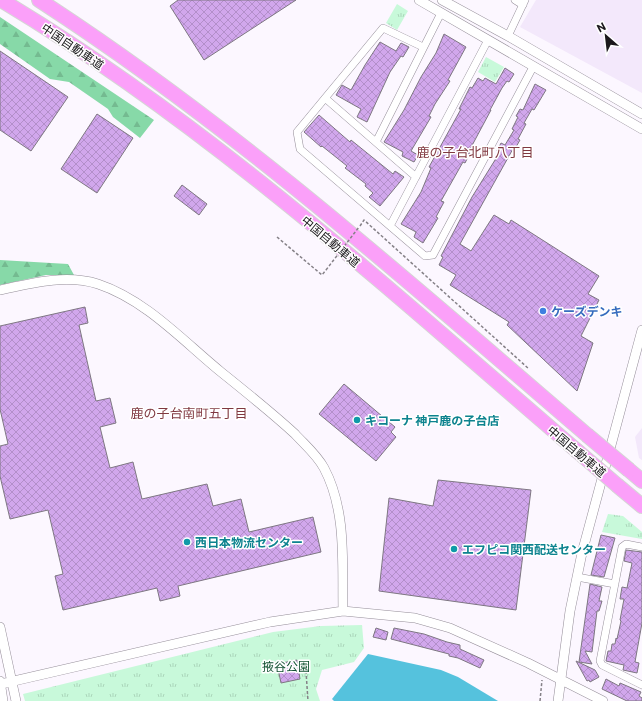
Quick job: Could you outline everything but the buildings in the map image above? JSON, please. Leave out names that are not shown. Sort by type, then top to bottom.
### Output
[{"type":"highway","name":"中国自動車道","points":[[1,0],[75,46],[211,145],[370,274],[642,506]]},
{"type":"highway","name":"中国自動車道","points":[[38,0],[162,84],[231,136],[381,258],[642,481]]},
{"type":"street","points":[[419,0],[642,129]]},
{"type":"street","points":[[442,0],[508,36],[642,114]]},
{"type":"street","points":[[508,36],[524,2],[515,0]]},
{"type":"street","points":[[376,142],[441,13]]},
{"type":"street","points":[[423,47],[383,28],[297,132],[300,149],[425,256],[433,255],[533,67]]},
{"type":"street","points":[[390,226],[488,40]]},
{"type":"street","points":[[325,98],[416,177]]},
{"type":"street","points":[[0,290],[58,279],[97,284],[115,291],[156,316],[273,413],[312,450],[324,468],[335,494],[341,529],[343,611]]},
{"type":"street","points":[[558,701],[570,611],[577,577],[642,330]]},
{"type":"street","points":[[642,547],[626,544],[622,547],[600,661],[602,666],[642,683]]},
{"type":"street","points":[[577,577],[615,584]]},
{"type":"street","points":[[3,701],[0,683],[11,682],[263,623],[343,611],[415,618],[450,628],[544,670],[603,701]]},
{"type":"street","points":[[0,627],[16,701]]},
{"type":"path","points":[[277,237],[322,275],[364,220],[532,372]]},
{"type":"path","points":[[540,701],[540,688],[544,670]]},
{"type":"path","points":[[306,671],[308,701]]},
{"type":"shaded area","points":[[536,0],[642,0],[642,93],[520,27]]},
{"type":"shaded area","points":[[642,428],[642,460],[639,458],[635,437]]},
{"type":"green space","points":[[397,4],[408,11],[397,30],[386,23]]},
{"type":"green space","points":[[0,17],[154,120],[140,138],[113,117],[108,109],[69,82],[50,79],[0,44]]},
{"type":"green space","points":[[486,57],[504,67],[495,82],[478,72]]},
{"type":"green space","points":[[0,260],[68,264],[74,275],[46,275],[0,285]]},
{"type":"green space","points":[[608,514],[623,516],[642,532],[642,539],[602,532]]},
{"type":"green space","name":"掖谷公園","points":[[362,625],[364,648],[354,662],[322,670],[316,689],[320,701],[25,701],[23,694],[273,632],[321,626]]},
{"type":"water","points":[[368,654],[441,670],[458,677],[498,701],[334,701],[332,699]]},
{"type":"place","name":"ケーズデンキ","points":[[543,311]]},
{"type":"place","name":"キコーナ 神戸鹿の子台店","points":[[357,420]]},
{"type":"place","name":"西日本物流センター","points":[[187,542]]},
{"type":"place","name":"エフピコ関西配送センター","points":[[454,549]]},
{"type":"district","name":"鹿の子台北町八丁目","points":[[475,152]]},
{"type":"district","name":"鹿の子台南町五丁目","points":[[189,413]]}]
